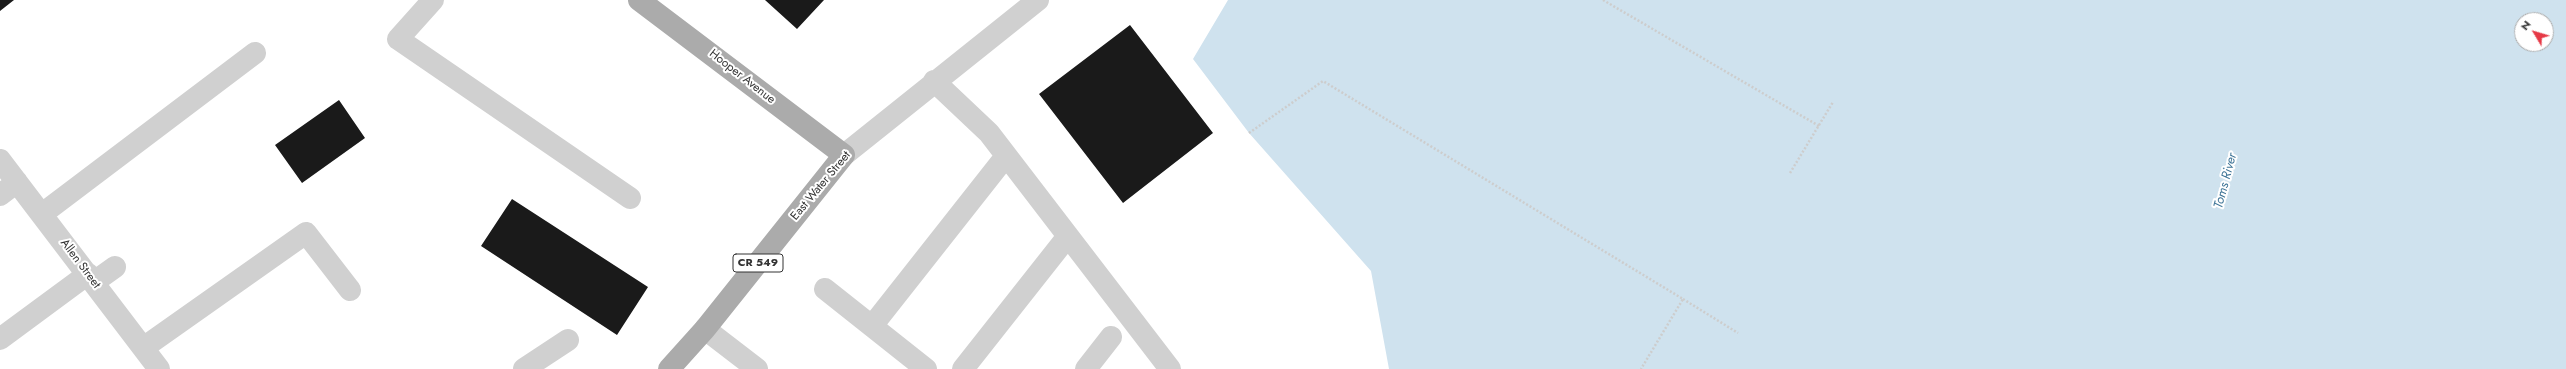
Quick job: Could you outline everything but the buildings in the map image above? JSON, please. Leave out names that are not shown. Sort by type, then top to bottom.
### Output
[{"type":"main road","name":"Hooper Avenue","points":[[639,0],[844,156]]},
{"type":"main road","name":"East Water Street","points":[[670,369],[844,156]]},
{"type":"street","points":[[433,0],[398,39],[630,198]]},
{"type":"street","name":"East Water Street","points":[[844,156],[934,81],[1038,0]]},
{"type":"street","points":[[42,214],[255,53]]},
{"type":"street","points":[[934,81],[989,133],[1170,369]]},
{"type":"street","points":[[872,326],[1006,156]]},
{"type":"street","name":"Allen Street","points":[[0,160],[8,188],[42,214],[159,369]]},
{"type":"street","points":[[143,348],[306,233],[350,290]]},
{"type":"street","points":[[963,369],[1068,236]]},
{"type":"street","points":[[0,339],[91,278],[115,267]]},
{"type":"street","points":[[826,289],[926,369]]},
{"type":"street","points":[[704,329],[758,369]]},
{"type":"street","points":[[1086,369],[1110,337]]},
{"type":"street","points":[[524,369],[568,340]]},
{"type":"path","points":[[1603,0],[1819,126]]},
{"type":"path","points":[[1249,133],[1323,81],[1738,332]]},
{"type":"path","points":[[1790,173],[1833,102]]},
{"type":"path","points":[[1641,369],[1682,299]]},
{"type":"water","name":"Toms River","points":[[1228,0],[2566,0],[2566,369],[1389,369],[1371,271],[1249,133],[1193,59]]}]
